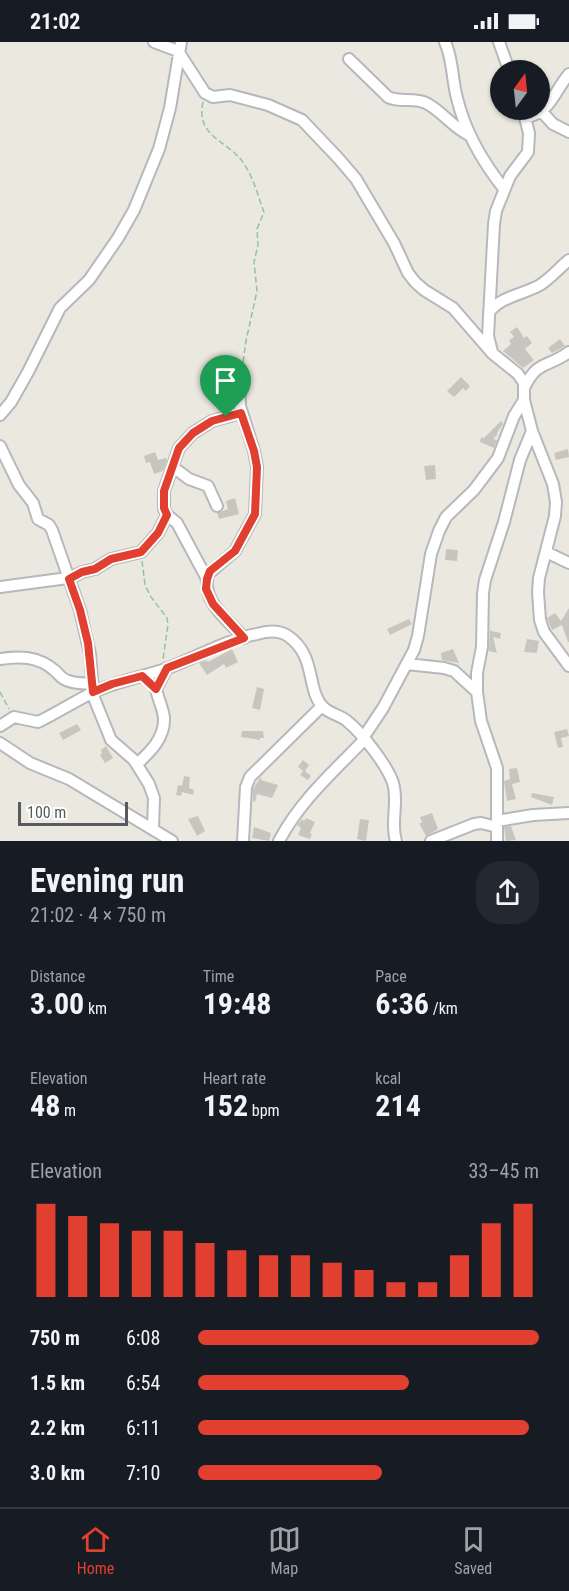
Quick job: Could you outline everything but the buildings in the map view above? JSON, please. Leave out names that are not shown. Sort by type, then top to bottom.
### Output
[{"type":"street","points":[[154,42],[179,46]]},
{"type":"street","points":[[445,42],[457,101],[469,135],[484,162],[504,189]]},
{"type":"street","points":[[499,42],[505,60]]},
{"type":"street","points":[[179,46],[205,93],[213,97],[230,95],[268,105],[302,120],[356,179],[415,282],[453,308],[492,353],[518,374],[524,383],[524,394],[532,431],[548,470],[556,502],[555,516],[538,585],[540,620],[544,632],[569,666]]},
{"type":"street","points":[[0,415],[11,402],[28,372],[60,308],[89,280],[134,210],[159,149],[170,108],[179,46]]},
{"type":"street","points":[[349,59],[388,97],[414,99],[426,103],[456,128],[469,135]]},
{"type":"street","points":[[550,102],[569,74]]},
{"type":"street","points":[[492,353],[488,336],[494,224],[504,189],[528,152],[529,133],[526,120]]},
{"type":"street","points":[[549,120],[569,132]]},
{"type":"street","points":[[484,162],[511,175]]},
{"type":"street","points":[[489,312],[499,302],[540,285],[569,260]]},
{"type":"street","points":[[279,841],[305,801],[327,775],[364,739],[407,664],[418,636],[431,554],[446,517],[474,490],[498,459],[534,371],[542,364],[563,357],[569,352]]},
{"type":"street","points":[[239,386],[241,413],[257,467],[255,514],[235,551],[210,571],[206,589],[213,604],[244,638]]},
{"type":"street","points":[[207,579],[177,523],[167,515],[164,508],[164,491],[179,448],[193,433],[212,421],[241,413]]},
{"type":"street","points":[[497,841],[497,768],[479,715],[477,673],[482,647],[485,580],[504,522],[520,460],[532,431]]},
{"type":"street","points":[[0,446],[19,484],[33,503],[38,519],[49,525],[52,530],[80,610],[88,643],[93,690],[111,740],[137,764],[149,784],[154,798],[153,829]]},
{"type":"street","points":[[173,467],[189,478],[208,486],[217,506]]},
{"type":"street","points":[[0,587],[69,579],[82,572],[95,569],[111,559],[141,552],[158,533],[167,515]]},
{"type":"street","points":[[546,552],[569,562]]},
{"type":"street","points":[[0,726],[14,717],[38,722],[93,690],[166,668],[244,638],[273,631],[283,633],[296,642],[307,661],[318,700],[322,706],[346,721],[364,739],[384,765],[393,783],[395,816],[393,830],[396,841]]},
{"type":"street","points":[[0,659],[16,656],[36,659],[46,664],[63,679],[93,690]]},
{"type":"street","points":[[407,664],[454,671],[477,692]]},
{"type":"street","points":[[156,689],[166,668]]},
{"type":"street","points":[[137,764],[156,745],[163,730],[164,719],[156,689],[142,676]]},
{"type":"street","points":[[243,841],[246,787],[250,777],[322,706]]},
{"type":"street","points":[[0,743],[30,763],[69,779],[172,841]]},
{"type":"street","points":[[431,841],[474,824],[497,824],[533,815],[569,813]]},
{"type":"path","points":[[205,93],[201,109],[205,127],[215,139],[229,148],[244,164],[264,212],[257,229],[258,245],[254,262],[257,291],[239,386]]},
{"type":"path","points":[[141,552],[145,585],[167,618],[168,625],[163,652],[166,668]]},
{"type":"path","points":[[0,692],[14,717]]},
{"type":"route","points":[[241,413],[254,451],[257,467],[255,514],[235,551],[208,574],[206,589],[213,604],[244,638],[167,668],[156,689],[142,676],[93,692],[88,643],[69,579],[82,572],[95,569],[111,559],[141,552],[158,533],[167,515],[164,508],[165,484],[179,448],[201,427],[226,417],[241,413]]}]
